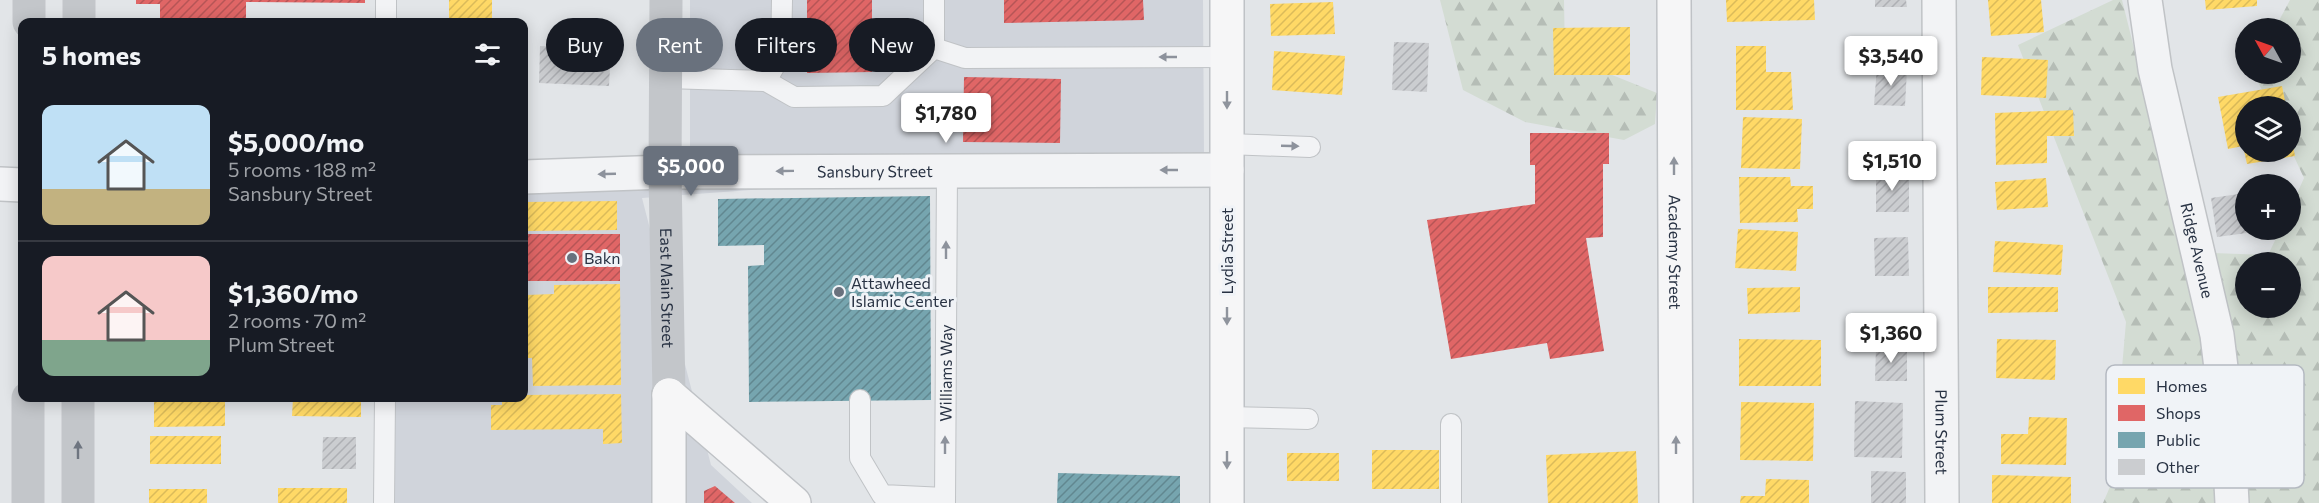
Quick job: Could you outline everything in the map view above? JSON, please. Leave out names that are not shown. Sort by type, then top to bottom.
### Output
[{"type":"main road","points":[[29,0],[29,18]]},
{"type":"main road","points":[[79,18],[80,0]]},
{"type":"main road","name":"East Main Street","points":[[666,0],[665,172],[669,503]]},
{"type":"main road","name":"Lydia Street","points":[[1227,0],[1227,503]]},
{"type":"main road","name":"Academy Street","points":[[1674,0],[1676,503]]},
{"type":"main road","points":[[669,394],[794,503]]},
{"type":"main road","points":[[28,402],[28,503]]},
{"type":"main road","points":[[78,402],[78,503]]},
{"type":"street","name":"Plum Street","points":[[1939,0],[1942,503]]},
{"type":"street","name":"Ridge Avenue","points":[[2145,0],[2155,69],[2217,334],[2221,365]]},
{"type":"street","name":"Sansbury Street","points":[[528,177],[665,172],[946,170],[1227,157]]},
{"type":"street","points":[[0,184],[18,185]]},
{"type":"street","name":"Ridge Avenue","points":[[2231,488],[2232,503]]},
{"type":"lane","points":[[386,18],[387,0]]},
{"type":"lane","points":[[766,81],[781,55],[782,0]]},
{"type":"lane","points":[[934,0],[934,18]]},
{"type":"lane","points":[[935,48],[965,58],[1227,57]]},
{"type":"lane","points":[[666,78],[766,81],[794,97],[883,96],[908,72]]},
{"type":"lane","points":[[1227,157],[1310,147]]},
{"type":"lane","name":"Williams Way","points":[[945,500],[946,170]]},
{"type":"lane","points":[[860,400],[860,458],[882,495],[945,500]]},
{"type":"lane","points":[[384,503],[385,402]]},
{"type":"lane","points":[[1227,417],[1308,419]]},
{"type":"lane","points":[[1451,423],[1451,503]]},
{"type":"shaded area","points":[[690,0],[1203,0],[1204,157],[642,198],[711,465],[752,503],[385,503],[386,402],[528,402],[528,170],[690,155],[690,72],[723,72],[723,18],[690,18]]},
{"type":"green space","points":[[1440,0],[1564,0],[1565,56],[1657,93],[1655,124],[1624,140],[1525,122],[1463,90]]},
{"type":"green space","points":[[2113,0],[2122,0],[2185,252],[2235,254],[2235,318],[2301,318],[2301,252],[2269,252],[2275,240],[2301,240],[2301,185],[2304,178],[2297,162],[2301,162],[2301,96],[2265,96],[2259,84],[2301,84],[2301,18],[2280,18],[2290,0],[2319,0],[2319,503],[2103,503],[2109,488],[2304,488],[2304,365],[2122,365],[2126,322],[2018,45]]},
{"type":"building: Homes","points":[[449,0],[492,0],[492,18],[449,18]]},
{"type":"building: Homes","points":[[1726,0],[1814,0],[1815,20],[1727,22]]},
{"type":"building: Homes","points":[[1988,0],[2041,0],[2044,32],[1991,36]]},
{"type":"building: Homes","points":[[2205,0],[2257,0],[2257,6],[2206,10]]},
{"type":"building: Homes","points":[[1333,2],[1335,34],[1271,36],[1270,4]]},
{"type":"building: Homes","points":[[1630,27],[1630,75],[1554,75],[1553,28]]},
{"type":"building: Homes","points":[[1736,46],[1766,46],[1766,72],[1791,72],[1793,110],[1736,110]]},
{"type":"building: Homes","points":[[1274,51],[1345,56],[1342,95],[1272,90]]},
{"type":"building: Homes","points":[[1982,57],[2048,60],[2046,98],[1981,95]]},
{"type":"building: Homes","points":[[2282,86],[2284,96],[2235,96],[2235,148],[2228,149],[2218,97]]},
{"type":"building: Homes","points":[[2073,110],[2074,136],[2047,136],[2047,163],[1996,165],[1995,113]]},
{"type":"building: Homes","points":[[1743,117],[1802,119],[1800,169],[1741,168]]},
{"type":"building: Homes","points":[[1739,177],[1790,177],[1791,186],[1813,186],[1813,209],[1797,209],[1798,222],[1740,223]]},
{"type":"building: Homes","points":[[2046,178],[2048,207],[1997,210],[1995,182]]},
{"type":"building: Homes","points":[[617,201],[617,230],[528,231],[528,202]]},
{"type":"building: Homes","points":[[1738,229],[1798,232],[1796,271],[1735,268]]},
{"type":"building: Homes","points":[[1995,241],[2063,245],[2061,275],[1993,272]]},
{"type":"building: Homes","points":[[620,284],[621,385],[533,386],[532,358],[528,358],[528,295],[554,294],[554,285]]},
{"type":"building: Homes","points":[[1800,287],[1800,312],[1748,314],[1747,288]]},
{"type":"building: Homes","points":[[1988,287],[2058,287],[2058,312],[1988,313]]},
{"type":"building: Homes","points":[[1739,339],[1821,340],[1821,386],[1739,386]]},
{"type":"building: Homes","points":[[1997,339],[2056,340],[2055,380],[1996,378]]},
{"type":"building: Homes","points":[[621,394],[622,443],[603,444],[603,429],[491,430],[491,405],[502,405],[502,402],[528,402],[528,395]]},
{"type":"building: Homes","points":[[154,402],[225,402],[225,426],[154,427]]},
{"type":"building: Homes","points":[[293,402],[361,402],[361,417],[292,416]]},
{"type":"building: Homes","points":[[1741,402],[1814,403],[1813,461],[1740,460]]},
{"type":"building: Homes","points":[[2029,417],[2067,418],[2066,465],[2001,464],[2001,434],[2028,434]]},
{"type":"building: Homes","points":[[150,436],[221,436],[221,464],[150,464]]},
{"type":"building: Homes","points":[[1372,450],[1439,450],[1439,489],[1372,489]]},
{"type":"building: Homes","points":[[1636,451],[1638,503],[1548,503],[1546,455]]},
{"type":"building: Homes","points":[[1287,453],[1339,453],[1339,481],[1287,481]]},
{"type":"building: Homes","points":[[1992,475],[2071,477],[2071,503],[1992,503]]},
{"type":"building: Homes","points":[[1766,479],[1809,480],[1809,503],[1740,503],[1741,496],[1765,496]]},
{"type":"building: Homes","points":[[278,488],[347,488],[347,503],[278,503]]},
{"type":"building: Homes","points":[[149,489],[207,489],[207,503],[149,503]]},
{"type":"building: Shops","points":[[136,0],[365,0],[365,3],[246,2],[246,18],[160,18],[160,4],[136,4]]},
{"type":"building: Shops","points":[[807,0],[872,0],[872,18],[849,18],[849,72],[872,72],[807,73],[837,72],[837,18],[807,18]]},
{"type":"building: Shops","points":[[1004,0],[1143,0],[1144,20],[1004,23]]},
{"type":"building: Shops","points":[[964,77],[1061,79],[1060,143],[963,142]]},
{"type":"building: Shops","points":[[1530,133],[1609,133],[1609,164],[1603,164],[1603,237],[1586,238],[1604,351],[1550,359],[1547,343],[1451,359],[1427,220],[1535,204],[1535,165],[1530,165]]},
{"type":"building: Shops","name":"Bakn","points":[[528,234],[620,234],[620,281],[528,281]]},
{"type":"building: Shops","points":[[715,486],[735,503],[704,503],[704,491]]},
{"type":"building: Public","name":"Attawheed Islamic Center","points":[[930,196],[931,400],[749,402],[748,266],[764,265],[764,245],[718,246],[718,199]]},
{"type":"building: Public","points":[[1058,473],[1180,476],[1180,503],[1057,503]]},
{"type":"building: Other","points":[[1875,0],[1906,0],[1907,7],[1875,7]]},
{"type":"building: Other","points":[[1394,42],[1429,43],[1427,92],[1392,90]]},
{"type":"building: Other","points":[[540,46],[546,46],[546,72],[610,72],[609,86],[539,83]]},
{"type":"building: Other","points":[[1877,67],[1907,69],[1905,106],[1874,105]]},
{"type":"building: Other","points":[[1876,171],[1909,171],[1909,212],[1876,212]]},
{"type":"building: Other","points":[[2235,195],[2235,235],[2217,237],[2211,198]]},
{"type":"building: Other","points":[[1908,237],[1909,276],[1875,276],[1874,238]]},
{"type":"building: Other","points":[[1876,347],[1907,348],[1907,381],[1875,381]]},
{"type":"building: Other","points":[[1855,401],[1903,403],[1902,458],[1854,457]]},
{"type":"building: Other","points":[[323,437],[356,437],[356,469],[322,469]]},
{"type":"building: Other","points":[[1871,471],[1906,472],[1906,503],[1871,503]]},
{"type":"place","name":"Bakn","points":[[572,258]]},
{"type":"place","name":"Attawheed Islamic Center","points":[[839,292]]}]
